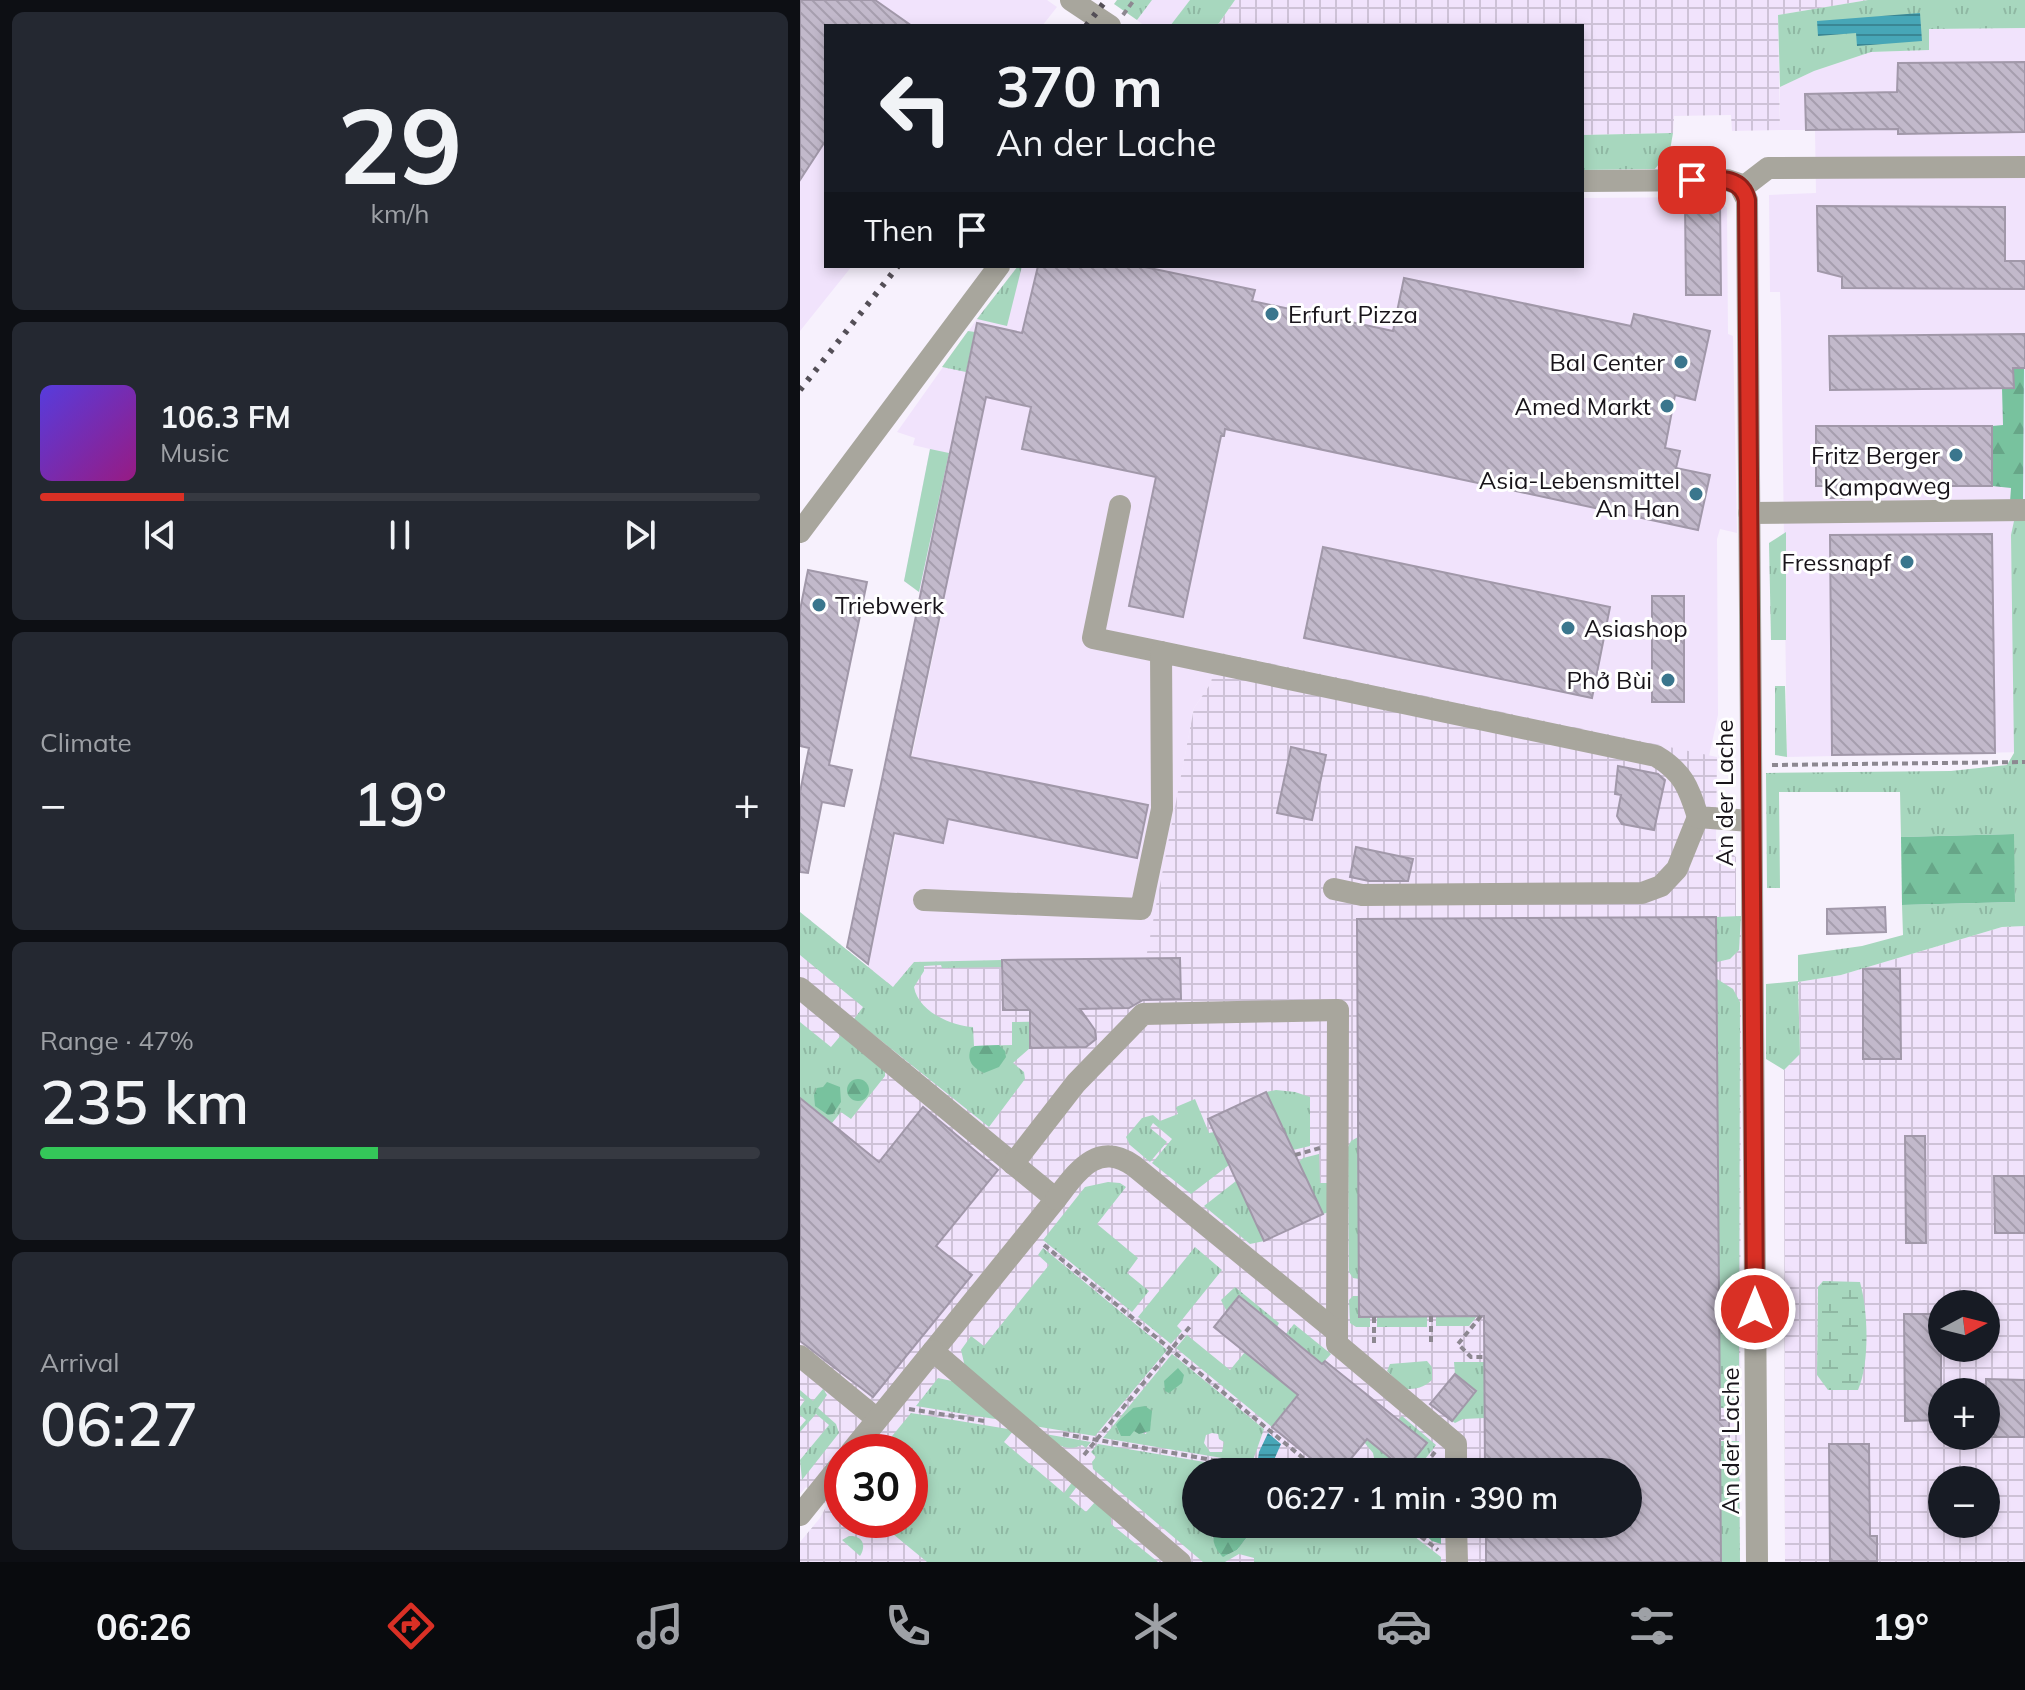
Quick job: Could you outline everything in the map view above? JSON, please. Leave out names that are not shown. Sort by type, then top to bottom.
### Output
[{"type":"street","points":[[1071,0],[1107,24]]},
{"type":"street","points":[[1584,181],[1727,180],[1742,188],[1768,168],[2025,167]]},
{"type":"street","name":"An der Lache","points":[[1742,188],[1747,200],[1757,1562]]},
{"type":"street","points":[[800,532],[998,268]]},
{"type":"street","points":[[1120,506],[1093,638],[1656,756],[1673,766],[1689,788],[1698,817],[1677,869],[1661,886],[1642,893],[1362,895],[1334,889]]},
{"type":"street","name":"Kampaweg","points":[[1749,513],[2025,510]]},
{"type":"street","points":[[924,900],[1141,909],[1162,809],[1161,652]]},
{"type":"street","points":[[1698,817],[1750,821]]},
{"type":"street","points":[[800,988],[1056,1199]]},
{"type":"street","points":[[1013,1164],[1076,1083],[1143,1014],[1338,1010],[1337,1344],[1456,1444],[1456,1458]]},
{"type":"street","points":[[865,1434],[1079,1170],[1091,1161],[1107,1156],[1125,1160],[1337,1332]]},
{"type":"street","points":[[933,1351],[1180,1562]]},
{"type":"street","points":[[800,1356],[877,1419]]},
{"type":"street","points":[[800,1515],[824,1485]]},
{"type":"street","points":[[1456,1538],[1457,1559]]},
{"type":"path","points":[[1750,765],[2025,762]]},
{"type":"path","points":[[1030,1233],[1303,1458]]},
{"type":"path","points":[[1431,1316],[1431,1344]]},
{"type":"path","points":[[1481,1316],[1458,1344],[1471,1357],[1484,1357]]},
{"type":"path","points":[[1374,1317],[1374,1344]]},
{"type":"path","points":[[1072,1469],[1192,1324]]},
{"type":"path","points":[[1423,1538],[1444,1555],[1457,1559]]},
{"type":"shaded area","points":[[800,0],[1047,0],[1057,7],[1044,24],[824,24],[824,268],[850,268],[800,331]]},
{"type":"shaded area","points":[[1152,0],[1190,0],[1172,24],[1142,24],[1137,20]]},
{"type":"shaded area","points":[[1235,0],[1868,0],[1778,15],[1780,130],[1732,131],[1731,115],[1674,116],[1673,133],[1584,135],[1584,24],[1218,24]]},
{"type":"shaded area","points":[[2025,28],[2025,752],[1787,757],[1781,321],[1780,292],[1770,292],[1769,195],[1816,193],[1815,130],[1780,130],[1780,87],[1814,71],[1871,52],[1928,50],[1928,29]]},
{"type":"shaded area","points":[[1717,197],[1727,208],[1728,334],[1733,336],[1737,533],[1720,529],[1717,539],[1718,715],[1709,756],[1216,652],[1211,683],[1194,708],[1147,958],[914,962],[893,988],[868,967],[945,598],[919,592],[904,581],[930,449],[913,445],[915,438],[897,432],[1016,268],[1584,268],[1584,198]]},
{"type":"shaded area","points":[[1216,652],[1717,757],[1716,842],[1736,857],[1736,916],[1741,916],[1740,1562],[800,1562],[800,1542],[824,1511],[824,1538],[928,1538],[928,1434],[824,1434],[824,1502],[806,1487],[800,1494],[800,912],[893,987],[914,962],[1146,958],[1194,708],[1211,683]]},
{"type":"shaded area","points":[[2025,926],[2025,1562],[1785,1562],[1784,1070],[1800,1053],[1798,982],[1841,975],[2002,927]]},
{"type":"green space","points":[[1117,0],[1152,0],[1137,20],[1114,4]]},
{"type":"green space","points":[[1190,0],[1235,0],[1218,24],[1172,24]]},
{"type":"green space","points":[[1868,0],[2025,0],[2025,28],[1929,29],[1929,50],[1871,52],[1814,71],[1780,87],[1778,15]]},
{"type":"green space","points":[[1673,133],[1670,150],[1655,169],[1584,170],[1584,135]]},
{"type":"green space","points":[[1016,268],[1022,268],[1007,326],[977,319]]},
{"type":"green space","points":[[968,331],[975,332],[966,372],[942,367]]},
{"type":"green space","points":[[2013,368],[2024,368],[2023,500],[2010,502],[2011,488],[1992,486],[1992,426],[2003,425],[2002,388],[2014,388]]},
{"type":"green space","points":[[930,449],[949,453],[919,592],[904,581]]},
{"type":"green space","points":[[2014,521],[2025,521],[2025,926],[2002,927],[1841,975],[1798,982],[1800,1054],[1784,1070],[1766,1059],[1766,984],[1798,981],[1798,955],[1862,946],[1903,935],[1902,905],[2015,902],[2013,834],[1901,837],[1900,792],[1779,792],[1780,888],[1767,888],[1766,773],[1951,771],[2007,765],[2014,753],[2011,535]]},
{"type":"green space","points":[[1786,532],[1786,640],[1771,640],[1769,543]]},
{"type":"green space","points":[[1775,686],[1785,686],[1787,757],[1775,755]]},
{"type":"green space","points":[[2014,834],[2015,902],[1902,905],[1901,837]]},
{"type":"green space","points":[[800,912],[893,987],[914,962],[1002,960],[1002,967],[924,966],[914,987],[922,1003],[937,1016],[973,1027],[974,1046],[1012,1045],[1012,1022],[1064,1021],[1030,1027],[1030,1048],[1013,1063],[1024,1072],[1025,1079],[989,1127],[854,1019],[863,1007],[800,955]]},
{"type":"green space","points":[[1741,916],[1739,950],[1730,959],[1717,962],[1716,917]]},
{"type":"green space","points":[[1717,979],[1733,989],[1740,1002],[1739,1408],[1720,1408]]},
{"type":"green space","points":[[800,1022],[831,1047],[842,1034],[885,1071],[885,1076],[851,1119],[841,1112],[832,1123],[800,1098]]},
{"type":"green space","points":[[999,1045],[1006,1057],[999,1067],[984,1073],[972,1064],[969,1057],[971,1048]]},
{"type":"green space","points":[[858,1079],[866,1082],[869,1090],[866,1098],[858,1101],[850,1098],[847,1090],[850,1082]]},
{"type":"green space","points":[[827,1082],[840,1087],[841,1102],[833,1114],[828,1115],[815,1106],[814,1095],[817,1088]]},
{"type":"green space","points":[[1276,1090],[1310,1097],[1310,1146],[1293,1150],[1266,1092]]},
{"type":"green space","points":[[1195,1099],[1209,1133],[1214,1132],[1229,1165],[1191,1194],[1152,1163],[1172,1139],[1153,1123],[1150,1128],[1167,1142],[1150,1162],[1130,1145],[1126,1137],[1142,1118],[1153,1115],[1160,1121],[1178,1114],[1176,1107]]},
{"type":"green space","points":[[1358,1137],[1359,1279],[1353,1278],[1349,1272],[1348,1147]]},
{"type":"green space","points":[[1319,1154],[1320,1183],[1328,1183],[1329,1212],[1323,1214],[1299,1162]]},
{"type":"green space","points":[[1236,1181],[1264,1241],[1250,1244],[1204,1206]]},
{"type":"green space","points":[[1108,1182],[1126,1187],[1097,1224],[1138,1258],[1127,1273],[1149,1291],[1132,1312],[1043,1240],[1085,1187]]},
{"type":"green space","points":[[1195,1247],[1222,1270],[1177,1326],[1182,1331],[1171,1344],[1138,1317]]},
{"type":"green space","points":[[1043,1248],[1167,1350],[1095,1436],[1034,1426],[965,1367],[961,1350],[971,1336],[984,1346],[1049,1265],[1038,1255]]},
{"type":"green space","points":[[1823,1281],[1860,1282],[1866,1336],[1858,1390],[1828,1390],[1817,1375],[1818,1287]]},
{"type":"green space","points":[[1235,1287],[1279,1323],[1277,1327],[1239,1297],[1227,1312],[1221,1300]]},
{"type":"green space","points":[[1359,1296],[1370,1317],[1370,1327],[1356,1327],[1350,1323],[1349,1300]]},
{"type":"green space","points":[[1427,1316],[1427,1327],[1377,1327],[1377,1317]]},
{"type":"green space","points":[[1436,1316],[1477,1316],[1469,1326],[1436,1326]]},
{"type":"green space","points":[[1294,1324],[1331,1354],[1322,1364],[1286,1334]]},
{"type":"green space","points":[[1187,1335],[1230,1370],[1245,1352],[1298,1395],[1272,1427],[1176,1348]]},
{"type":"green space","points":[[1172,1354],[1264,1429],[1254,1458],[1222,1458],[1103,1438]],"holes":[[[1123,1416],[1150,1417],[1146,1434],[1134,1431]],[[1218,1434],[1224,1442],[1222,1452],[1210,1452],[1204,1443],[1206,1435]]]},
{"type":"green space","points":[[1427,1361],[1432,1367],[1432,1380],[1420,1388],[1405,1389],[1387,1371],[1390,1364]]},
{"type":"green space","points":[[1454,1362],[1485,1362],[1485,1418],[1452,1421],[1476,1391],[1455,1374]]},
{"type":"green space","points":[[1178,1368],[1184,1375],[1182,1383],[1169,1393],[1165,1391],[1164,1381]]},
{"type":"green space","points":[[938,1378],[952,1381],[1001,1420],[916,1406]]},
{"type":"green space","points":[[823,1389],[827,1395],[818,1408],[836,1424],[839,1433],[824,1434],[824,1452],[802,1480],[800,1460],[829,1425],[816,1414],[800,1432],[806,1420],[800,1415],[800,1407],[805,1400],[800,1396],[800,1390],[813,1401]]},
{"type":"green space","points":[[1145,1406],[1152,1411],[1150,1431],[1139,1434],[1134,1431],[1130,1436],[1121,1436],[1116,1425],[1118,1422],[1133,1408]]},
{"type":"green space","points":[[911,1413],[1014,1430],[1004,1442],[1064,1493],[1073,1481],[1078,1485],[1069,1497],[1086,1512],[1096,1501],[1111,1515],[1111,1524],[1158,1562],[927,1562],[898,1538],[928,1538],[928,1434],[894,1434]]},
{"type":"green space","points":[[1402,1416],[1436,1445],[1426,1458],[1415,1458],[1427,1443],[1398,1420]]},
{"type":"green space","points":[[1045,1434],[1091,1442],[1086,1448],[1082,1445],[1067,1447]]},
{"type":"green space","points":[[1367,1439],[1390,1458],[1374,1458],[1364,1442]]},
{"type":"green space","points":[[1720,1441],[1739,1441],[1740,1562],[1721,1562]]},
{"type":"green space","points":[[1098,1444],[1182,1458],[1182,1538],[1213,1538],[1220,1554],[1225,1556],[1237,1550],[1246,1538],[1416,1538],[1441,1557],[1441,1562],[1254,1562],[1254,1558],[1239,1554],[1225,1562],[1203,1562],[1093,1469],[1092,1462],[1096,1457],[1091,1452]]},
{"type":"green space","points":[[858,1538],[863,1548],[860,1556],[842,1540]]},
{"type":"green space","points":[[1214,1538],[1246,1538],[1237,1550],[1223,1557]]},
{"type":"green space","points":[[1429,1538],[1441,1538],[1441,1544]]},
{"type":"water","points":[[1920,13],[1922,41],[1857,46],[1856,33],[1818,36],[1817,21]]},
{"type":"water","points":[[1268,1433],[1281,1444],[1275,1458],[1258,1458]]},
{"type":"building","points":[[800,0],[875,0],[909,24],[824,24],[824,143],[800,180]]},
{"type":"building","points":[[2025,62],[2025,132],[1898,134],[1898,129],[1806,130],[1805,94],[1897,92],[1898,63]]},
{"type":"building","points":[[1685,203],[1720,203],[1721,295],[1686,295]]},
{"type":"building","points":[[1817,206],[2005,207],[2005,261],[2025,261],[2025,289],[1842,288],[1842,277],[1818,271]]},
{"type":"building","points":[[1038,268],[1150,268],[1255,290],[1252,301],[1393,331],[1404,278],[1631,326],[1634,314],[1710,331],[1695,400],[1675,395],[1665,448],[1680,451],[1676,468],[1710,475],[1698,530],[1225,429],[1183,617],[1129,606],[1156,477],[1022,449],[1031,407],[986,397],[910,757],[1148,805],[1137,858],[948,819],[943,843],[894,833],[868,964],[847,947],[977,323],[1022,333]]},
{"type":"building","points":[[2025,334],[2025,368],[2013,368],[2014,388],[1830,390],[1829,336]]},
{"type":"building","points":[[1816,426],[1992,426],[1992,486],[1844,486],[1844,498],[1827,498],[1827,486],[1816,486]]},
{"type":"building","points":[[1992,534],[1995,753],[1832,755],[1830,535]]},
{"type":"building","points":[[1323,547],[1610,607],[1592,698],[1304,638]]},
{"type":"building","points":[[808,570],[867,582],[829,765],[852,770],[844,806],[822,802],[808,873],[800,872],[800,792],[809,748],[800,746],[800,610]]},
{"type":"building","points":[[1652,596],[1684,596],[1684,702],[1652,702]]},
{"type":"building","points":[[1291,747],[1326,755],[1312,820],[1277,813]]},
{"type":"building","points":[[1618,766],[1658,774],[1665,780],[1654,830],[1622,824],[1617,816],[1621,795],[1615,794]]},
{"type":"building","points":[[1356,847],[1413,859],[1408,881],[1369,881],[1350,877]]},
{"type":"building","points":[[1885,907],[1886,932],[1827,934],[1827,909]]},
{"type":"building","points":[[1716,917],[1720,1420],[1729,1420],[1729,1439],[1720,1439],[1721,1562],[1486,1562],[1486,1538],[1642,1538],[1642,1458],[1485,1458],[1484,1316],[1359,1317],[1357,919]]},
{"type":"building","points":[[1180,958],[1181,999],[1143,1000],[1129,1008],[1080,1009],[1095,1030],[1096,1039],[1086,1047],[1030,1048],[1030,1010],[1003,1010],[1002,960]]},
{"type":"building","points":[[1863,969],[1900,969],[1901,1059],[1863,1059]]},
{"type":"building","points":[[1266,1092],[1323,1214],[1264,1241],[1208,1119]]},
{"type":"building","points":[[800,1098],[879,1162],[923,1107],[998,1170],[936,1246],[972,1275],[873,1397],[800,1341]]},
{"type":"building","points":[[1905,1136],[1925,1136],[1926,1243],[1906,1243]]},
{"type":"building","points":[[1994,1176],[2025,1176],[2025,1233],[1995,1233]]},
{"type":"building","points":[[1239,1296],[1322,1364],[1325,1361],[1427,1443],[1415,1458],[1390,1458],[1367,1439],[1351,1458],[1311,1458],[1272,1427],[1298,1395],[1214,1327]]},
{"type":"building","points":[[1904,1314],[1928,1314],[1928,1362],[1941,1362],[1941,1378],[1928,1378],[1928,1420],[1905,1421]]},
{"type":"building","points":[[1455,1374],[1476,1391],[1452,1421],[1430,1404]]},
{"type":"building","points":[[2000,1379],[2025,1380],[2025,1437],[2000,1437]]},
{"type":"building","points":[[1829,1444],[1869,1444],[1870,1536],[1877,1536],[1877,1561],[1830,1561]]},
{"type":"railway","points":[[1088,24],[1106,0]]},
{"type":"railway","points":[[800,390],[896,268]]},
{"type":"place","name":"Erfurt Pizza","points":[[1272,314]]},
{"type":"place","name":"Bal Center","points":[[1681,362]]},
{"type":"place","name":"Amed Markt","points":[[1667,406]]},
{"type":"place","name":"Fritz Berger","points":[[1956,455]]},
{"type":"place","name":"Asia-Lebensmittel An Han","points":[[1696,494]]},
{"type":"place","name":"Fressnapf","points":[[1907,562]]},
{"type":"place","name":"Triebwerk","points":[[819,605]]},
{"type":"place","name":"Asiashop","points":[[1568,628]]},
{"type":"place","name":"Phở Bùi","points":[[1668,680]]},
{"type":"route","points":[[1692,180],[1734,181],[1742,188],[1747,200],[1755,1309]]}]
